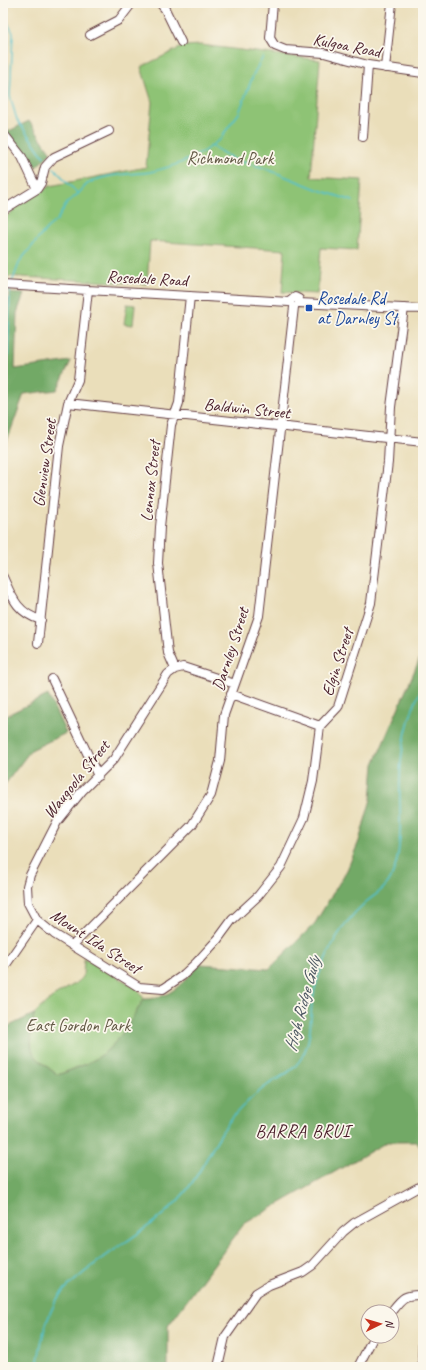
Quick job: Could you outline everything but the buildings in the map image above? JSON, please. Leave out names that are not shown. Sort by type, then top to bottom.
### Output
[{"type":"street","points":[[90,35],[118,20],[132,3]]},
{"type":"street","points":[[160,3],[165,9],[182,42]]},
{"type":"street","name":"Kulgoa Road","points":[[273,3],[270,38],[275,46],[285,50],[324,53],[368,65],[423,73]]},
{"type":"street","points":[[385,68],[392,3]]},
{"type":"street","points":[[363,137],[368,65]]},
{"type":"street","points":[[3,210],[37,189],[41,183],[46,167],[54,157],[109,131]]},
{"type":"street","points":[[3,133],[22,158],[37,189]]},
{"type":"street","name":"Rosedale Road","points":[[3,285],[190,296],[294,304],[423,310]]},
{"type":"street","name":"Glenview Street","points":[[38,643],[59,446],[68,403],[78,380],[88,290]]},
{"type":"street","name":"Lennox Street","points":[[175,669],[168,654],[158,564],[161,511],[171,425],[179,403],[190,296]]},
{"type":"street","name":"Darnley Street","points":[[73,945],[192,825],[211,795],[220,761],[224,715],[260,616],[282,427],[294,304]]},
{"type":"street","name":"Elgin Street","points":[[320,726],[338,707],[371,603],[390,438],[391,407],[404,308]]},
{"type":"street","name":"Baldwin Street","points":[[68,403],[423,442]]},
{"type":"street","points":[[3,577],[15,603],[29,617],[41,620]]},
{"type":"street","points":[[175,669],[183,667],[235,684]]},
{"type":"street","name":"Waugoola Street","points":[[37,920],[28,903],[27,886],[30,875],[57,822],[82,791],[114,759],[154,693],[168,674],[175,669]]},
{"type":"street","points":[[52,679],[98,776]]},
{"type":"street","points":[[231,694],[320,726]]},
{"type":"street","name":"Mount Ida Street","points":[[37,920],[54,934],[139,987],[163,989],[182,976],[218,939],[232,920],[258,896],[281,867],[304,818],[313,781],[320,726]]},
{"type":"street","points":[[3,969],[37,920]]},
{"type":"street","points":[[218,1367],[225,1337],[256,1293],[269,1285],[303,1272],[313,1265],[343,1232],[354,1223],[423,1186]]},
{"type":"street","points":[[396,1304],[401,1298],[408,1295],[423,1295]]},
{"type":"street","points":[[422,1367],[423,1334]]},
{"type":"street","points":[[358,1367],[370,1344]]},
{"type":"green space","name":"Richmond Park","points":[[201,45],[320,60],[311,177],[362,180],[357,250],[321,248],[317,294],[282,292],[285,250],[150,241],[147,284],[3,276],[3,220],[18,206],[50,186],[146,167],[152,102],[141,67],[184,46]]},
{"type":"green space","points":[[29,121],[51,153],[36,167],[7,132]]},
{"type":"green space","points":[[9,293],[24,294],[17,313],[15,369],[71,361],[57,390],[24,394],[3,452],[3,343]]},
{"type":"green space","points":[[127,304],[135,305],[133,325],[124,324]]},
{"type":"green space","points":[[423,651],[423,1150],[416,1142],[387,1142],[244,1224],[168,1326],[168,1367],[3,1367],[3,1029],[34,1014],[31,1036],[32,1050],[40,1061],[58,1075],[98,1058],[121,1035],[144,999],[162,996],[169,993],[200,964],[269,969],[315,923],[347,870],[359,841],[371,799],[374,764]]},
{"type":"green space","points":[[48,695],[66,733],[31,750],[3,787],[3,717]]},
{"type":"green space","name":"East Gordon Park","points":[[84,958],[137,988],[144,999],[126,1029],[103,1054],[92,1061],[58,1075],[40,1061],[32,1050],[31,1036],[34,1014],[51,998],[78,982],[83,977]]},
{"type":"waterway","points":[[3,14],[13,33],[10,96],[17,120],[44,157]]},
{"type":"waterway","points":[[222,136],[239,113],[254,73],[263,57]]},
{"type":"waterway","points":[[211,146],[222,138]]},
{"type":"waterway","points":[[78,194],[85,186],[103,177],[150,172],[166,168],[190,159],[211,146],[235,160],[264,168],[319,190],[353,201]]},
{"type":"waterway","points":[[12,282],[20,261],[47,228],[57,220],[67,203],[78,194],[54,168]]},
{"type":"waterway","points":[[3,368],[8,357],[10,289]]},
{"type":"waterway","name":"High Ridge Gully","points":[[37,1367],[47,1322],[54,1304],[61,1293],[93,1265],[149,1226],[175,1204],[193,1181],[225,1127],[233,1117],[247,1102],[269,1084],[292,1069],[303,1055],[308,1042],[312,1002],[315,989],[329,951],[340,931],[360,907],[390,881],[396,865],[400,841],[401,757],[409,720],[423,686]]},
{"type":"place","name":"Rosedale Rd at Darnley St","points":[[309,308]]},
{"type":"district","name":"BARRA BRUI","points":[[303,1131]]}]
